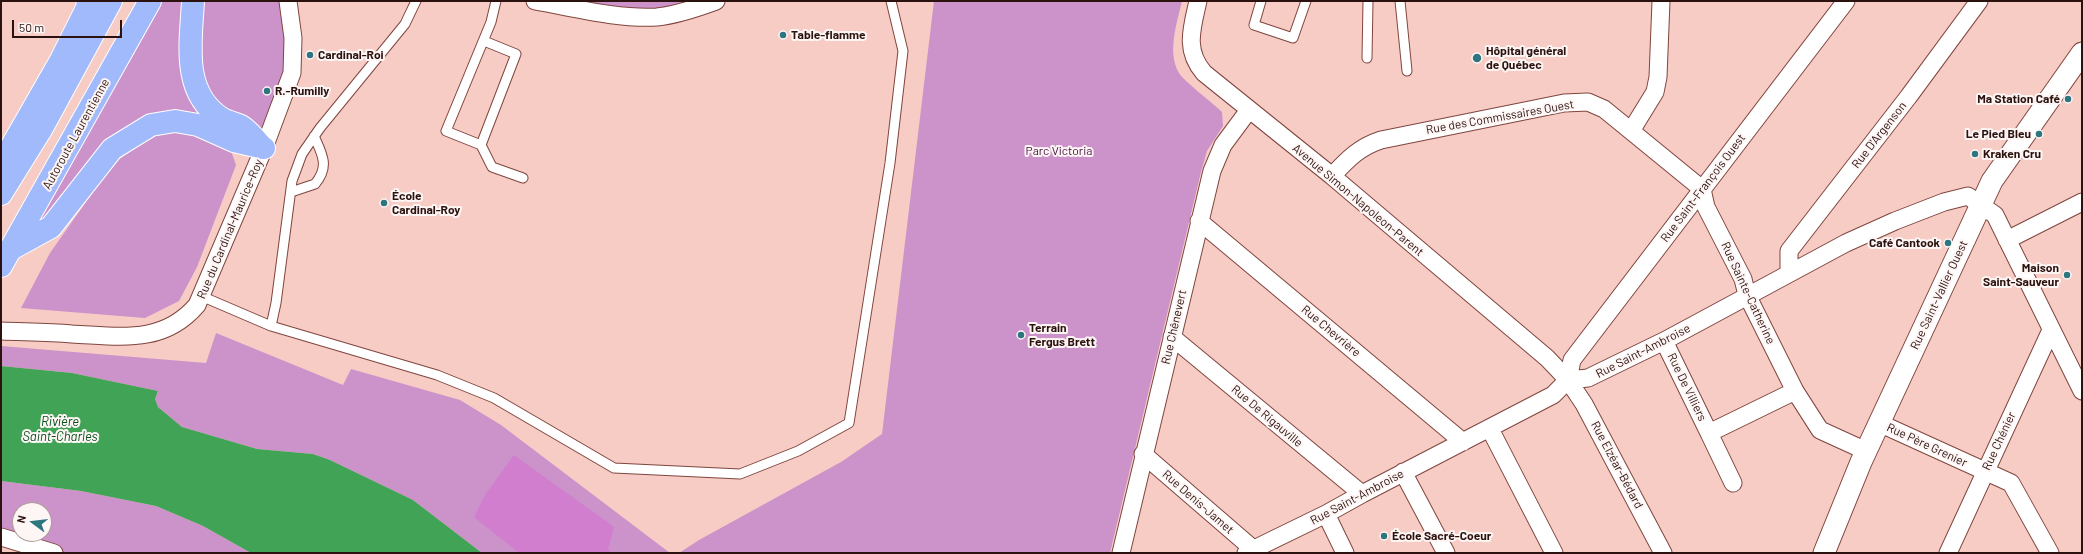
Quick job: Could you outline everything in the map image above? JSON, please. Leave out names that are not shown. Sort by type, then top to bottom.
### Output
[{"type":"highway","points":[[1,165],[61,60],[87,8],[88,1]]},
{"type":"highway","points":[[1,194],[42,128],[111,1]]},
{"type":"highway","name":"Autoroute Laurentienne","points":[[6,258],[150,1]]},
{"type":"highway","points":[[193,1],[190,56],[192,79],[204,102],[221,118],[242,127],[264,148]]},
{"type":"highway","points":[[6,258],[51,227],[112,149],[152,125],[175,121],[198,125],[234,141],[264,148]]},
{"type":"street","name":"Rue du Cardinal-Maurice-Roy","points":[[1,331],[133,337],[166,329],[189,314],[197,305],[264,148],[292,73],[293,38],[288,1]]},
{"type":"street","points":[[534,1],[622,17],[658,17],[691,10],[716,1]]},
{"type":"street","name":"Avenue Simon-Napoleon-Parent","points":[[1198,1],[1192,28],[1191,43],[1194,61],[1204,74],[1332,176],[1547,358],[1568,380]]},
{"type":"street","points":[[1661,1],[1658,77],[1655,92],[1630,131],[1702,189]]},
{"type":"street","name":"Rue Saint-François Ouest","points":[[1568,380],[1572,360],[1846,1]]},
{"type":"street","name":"Rue D'Argenson","points":[[1789,273],[1789,251],[1909,96],[1979,1]]},
{"type":"street","name":"Rue Saint-Vallier Ouest","points":[[1824,553],[1866,451],[1992,181],[2082,53]]},
{"type":"street","name":"Rue des Commissaires Ouest","points":[[1332,176],[1354,153],[1367,144],[1380,140],[1564,103],[1588,102],[1604,109],[1630,131]]},
{"type":"street","name":"Rue Chênevert","points":[[1121,553],[1212,171],[1220,152],[1249,110]]},
{"type":"street","name":"Rue Sainte-Catherine","points":[[1702,189],[1706,207],[1743,280],[1747,295],[1795,391],[1820,430],[1866,451]]},
{"type":"street","name":"Rue Saint-Ambroise","points":[[1250,551],[1326,514],[1403,472],[1553,396],[1568,380],[1588,378],[1664,341],[1789,273],[1895,221],[1944,202],[1968,196],[1995,215],[2082,390]]},
{"type":"street","points":[[2007,240],[2082,202]]},
{"type":"street","name":"Rue Chevrière","points":[[1199,221],[1463,442]]},
{"type":"street","name":"Rue Chénier","points":[[1948,553],[2051,330]]},
{"type":"street","name":"Rue De Rigauville","points":[[1172,338],[1362,494]]},
{"type":"street","name":"Rue De Villiers","points":[[1664,341],[1733,483]]},
{"type":"street","name":"Rue Elzéar-Bédard","points":[[1568,380],[1606,442],[1662,553]]},
{"type":"street","name":"Rue De Villiers","points":[[1710,433],[1795,391]]},
{"type":"street","name":"Rue Père Grenier","points":[[1879,424],[2011,483],[2050,553]]},
{"type":"street","points":[[1490,429],[1554,553]]},
{"type":"street","name":"Rue Denis-Jamet","points":[[1144,454],[1250,551]]},
{"type":"street","points":[[1403,472],[1446,553]]},
{"type":"street","points":[[1326,514],[1345,553]]},
{"type":"street","points":[[1,537],[54,553]]},
{"type":"lane","points":[[271,326],[276,303],[291,192],[297,165],[314,136],[405,24],[416,1]]},
{"type":"lane","points":[[496,1],[484,41],[446,131],[481,145],[492,167],[522,178]]},
{"type":"lane","points":[[201,296],[271,326],[437,375],[494,398],[614,468],[740,474],[798,452],[849,423],[890,163],[903,51],[891,1]]},
{"type":"lane","points":[[1261,1],[1254,25],[1293,38],[1306,1]]},
{"type":"lane","points":[[1367,58],[1368,1]]},
{"type":"lane","points":[[1400,1],[1407,71]]},
{"type":"lane","points":[[481,145],[516,54],[484,41]]},
{"type":"lane","points":[[291,192],[315,184],[324,169],[324,158],[314,136]]},
{"type":"green space","points":[[150,1],[288,1],[293,38],[264,148],[151,125],[51,227],[11,249]]},
{"type":"green space","points":[[535,1],[717,1],[622,17]]},
{"type":"green space","name":"Parc Victoria","points":[[934,1],[1182,1],[1175,29],[1173,50],[1177,69],[1182,77],[1222,112],[1223,126],[1207,151],[1201,172],[1110,553],[679,553],[699,540],[841,462],[882,434]]},
{"type":"green space","points":[[177,130],[200,134],[231,151],[236,165],[197,267],[179,301],[145,318],[21,308],[50,253],[112,165],[153,133]]},
{"type":"green space","points":[[216,333],[343,385],[351,369],[460,400],[501,425],[670,553],[482,553],[413,500],[330,460],[313,454],[257,449],[182,427],[158,407],[155,399],[158,391],[72,373],[1,366],[1,346],[206,363]]},
{"type":"green space","points":[[1,481],[81,491],[156,506],[203,526],[251,553],[54,553],[18,542],[52,542],[52,502],[12,502],[12,540],[1,537]]},
{"type":"shaded area","points":[[514,455],[614,527],[608,549],[612,553],[519,553],[474,517],[485,495]]},
{"type":"water","name":"Rivière Saint-Charles","points":[[1,366],[72,373],[158,391],[155,399],[158,407],[182,427],[257,449],[313,454],[330,460],[413,500],[482,553],[251,553],[203,526],[156,506],[81,491],[1,481]]},
{"type":"place","name":"Table-flamme","points":[[783,35]]},
{"type":"place","name":"Cardinal-Roi","points":[[310,55]]},
{"type":"place","name":"Hôpital général de Québec","points":[[1477,58]]},
{"type":"place","name":"R.-Rumilly","points":[[267,91]]},
{"type":"place","name":"Ma Station Café","points":[[2068,99]]},
{"type":"place","name":"Le Pied Bleu","points":[[2039,134]]},
{"type":"place","name":"Kraken Cru","points":[[1975,154]]},
{"type":"place","name":"École Cardinal-Roy","points":[[384,203]]},
{"type":"place","name":"Café Cantook","points":[[1948,243]]},
{"type":"place","name":"Maison Saint-Sauveur","points":[[2067,275]]},
{"type":"place","name":"Terrain Fergus Brett","points":[[1021,335]]},
{"type":"place","name":"École Sacré-Coeur","points":[[1384,536]]}]
